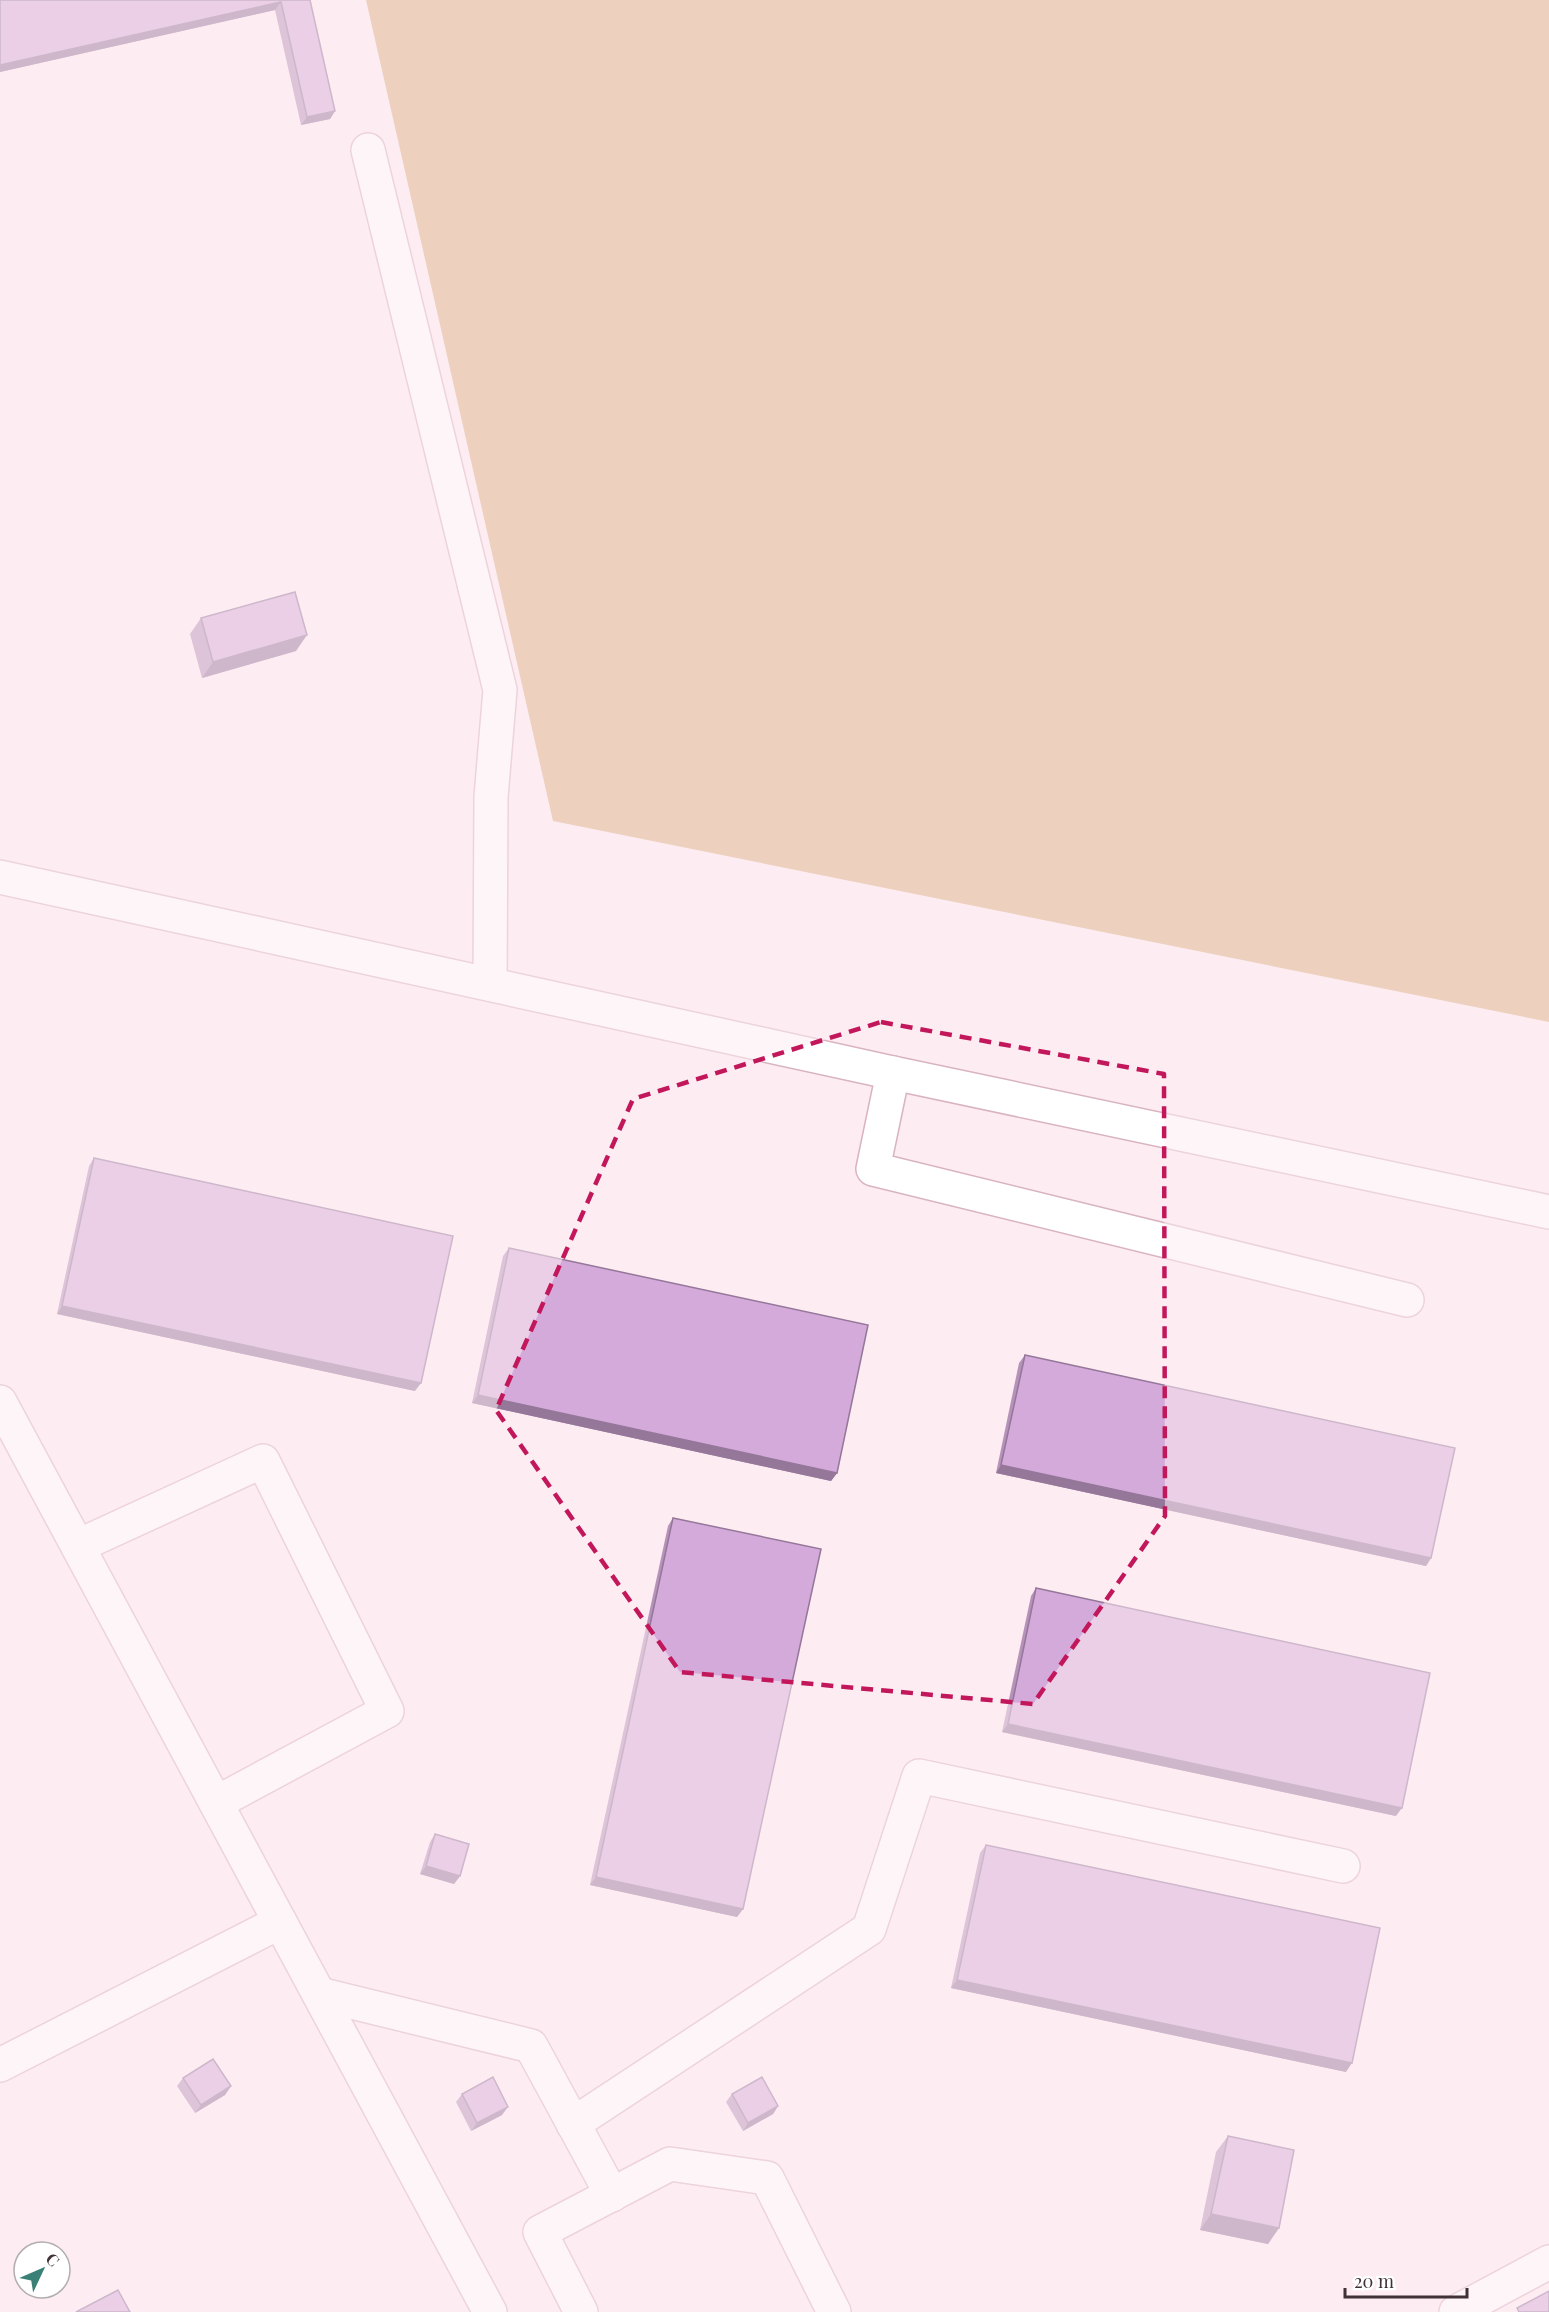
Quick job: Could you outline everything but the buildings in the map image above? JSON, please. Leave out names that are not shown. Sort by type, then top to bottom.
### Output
[{"type":"street","points":[[368,150],[500,690],[491,797],[490,984]]},
{"type":"street","points":[[0,877],[893,1073],[1549,1212]]},
{"type":"street","points":[[893,1073],[873,1169],[1407,1300]]},
{"type":"street","points":[[0,1402],[490,2312]]},
{"type":"street","points":[[78,1546],[263,1461],[387,1711],[216,1803]]},
{"type":"street","points":[[573,2124],[869,1929],[919,1776],[1343,1866]]},
{"type":"street","points":[[0,2065],[280,1922]]},
{"type":"street","points":[[319,1994],[531,2046],[612,2195]]},
{"type":"street","points":[[581,2312],[540,2232],[670,2164],[767,2178],[834,2312]]},
{"type":"street","points":[[1456,2312],[1549,2262]]},
{"type":"highlighted area","points":[[881,1022],[1164,1074],[1165,1516],[1033,1704],[680,1672],[496,1410],[633,1099]]},
{"type":"shaded area","points":[[366,0],[1549,0],[1549,1022],[553,821]]}]
